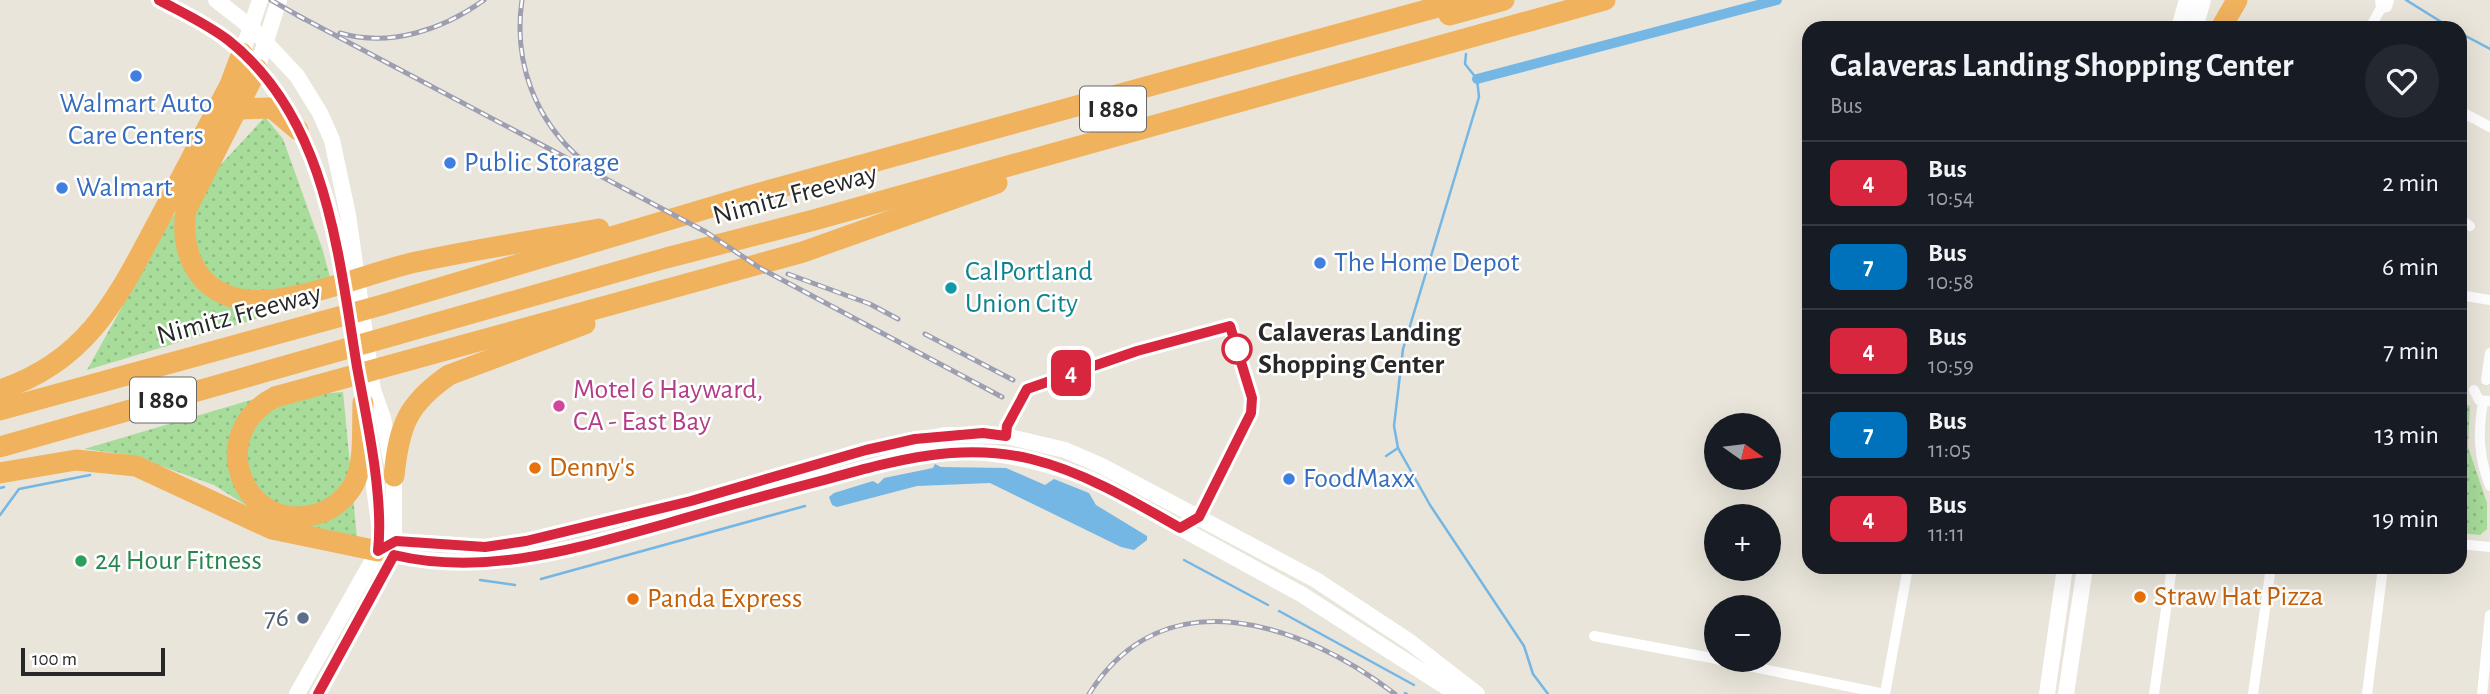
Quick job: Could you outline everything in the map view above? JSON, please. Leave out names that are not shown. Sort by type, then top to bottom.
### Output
[{"type":"highway","name":"Nimitz Freeway","points":[[0,410],[382,305],[615,231],[723,205],[1464,0]]},
{"type":"highway","name":"I 880","points":[[723,205],[739,212],[1504,0]]},
{"type":"highway","name":"I 880","points":[[814,220],[826,204],[1555,0]]},
{"type":"highway","name":"Nimitz Freeway","points":[[0,447],[388,335],[1101,141],[1605,0]]},
{"type":"highway","points":[[2225,21],[2237,0]]},
{"type":"highway","points":[[250,61],[238,109],[186,210],[184,239],[191,263],[207,284],[241,300],[265,300],[314,290],[384,270],[615,231],[732,193],[749,196]]},
{"type":"highway","points":[[0,390],[59,361],[102,320],[124,286],[230,85],[250,61]]},
{"type":"highway","points":[[238,109],[272,108],[298,130]]},
{"type":"highway","points":[[363,402],[358,472],[349,492],[332,507],[313,515],[292,517],[271,510],[254,498],[238,469],[237,448],[243,428],[265,402],[397,362],[803,251],[914,211],[1082,158],[1101,141]]},
{"type":"highway","points":[[394,476],[401,430],[413,404],[449,375],[696,282]]},
{"type":"highway","points":[[0,473],[76,460],[136,466],[272,529],[389,549]]},
{"type":"main road","points":[[159,0],[195,19],[250,61],[298,130],[316,171],[335,237],[363,402],[377,506],[389,549],[297,694]]},
{"type":"main road","points":[[216,0],[252,27],[268,43],[303,86],[332,140],[348,215],[373,390],[383,418],[394,476],[389,549],[318,694]]},
{"type":"main road","points":[[250,61],[252,27],[260,0]]},
{"type":"main road","points":[[250,61],[268,43],[279,0]]},
{"type":"main road","points":[[2181,21],[2187,0]]},
{"type":"main road","points":[[2197,21],[2203,0]]},
{"type":"main road","points":[[389,549],[475,547],[526,541],[691,501],[866,450],[935,436],[983,433],[1065,450],[1102,466],[1316,580],[1410,642],[1477,694]]},
{"type":"main road","points":[[389,549],[457,563],[524,559],[586,546],[909,457],[950,451],[1031,459],[1093,481],[1301,594],[1457,694]]},
{"type":"main road","points":[[817,482],[818,464]]},
{"type":"main road","points":[[2047,694],[2064,574]]},
{"type":"main road","points":[[2066,694],[2084,574]]},
{"type":"main road","points":[[1301,594],[1316,580]]},
{"type":"street","points":[[2374,21],[2384,3]]},
{"type":"street","points":[[2467,115],[2490,127]]},
{"type":"street","points":[[2467,296],[2490,300]]},
{"type":"street","points":[[2490,353],[2488,381],[2478,383],[2474,390],[2476,398],[2486,401],[2478,439],[2484,472],[2490,486]]},
{"type":"street","points":[[2467,389],[2474,390]]},
{"type":"street","points":[[2467,545],[2490,547]]},
{"type":"street","points":[[1780,672],[1885,694],[1907,574]]},
{"type":"street","points":[[2154,694],[2171,574]]},
{"type":"street","points":[[2253,694],[2270,574]]},
{"type":"street","points":[[2367,694],[2382,574]]},
{"type":"street","points":[[2482,694],[2490,615]]},
{"type":"street","points":[[1594,636],[1704,656]]},
{"type":"green space","points":[[265,117],[283,139],[322,248],[335,295],[87,370],[172,217]]},
{"type":"green space","points":[[343,392],[357,538],[274,523],[214,485],[130,455],[84,449],[254,399]]},
{"type":"green space","points":[[2467,404],[2470,406],[2468,447],[2487,503],[2487,529],[2480,535],[2467,534]]},
{"type":"water","points":[[935,464],[941,467],[1006,468],[1045,485],[1054,479],[1089,493],[1096,505],[1147,536],[1147,540],[1134,550],[1121,547],[990,483],[917,486],[837,507],[832,505],[829,497],[873,481],[878,484],[884,478],[933,468]]},
{"type":"waterway","points":[[1477,79],[1777,0]]},
{"type":"waterway","points":[[2406,0],[2440,21]]},
{"type":"waterway","points":[[2467,37],[2490,49]]},
{"type":"waterway","points":[[1466,54],[1465,64],[1477,79],[1479,97],[1403,349],[1394,426],[1398,448],[1430,505],[1524,646],[1533,674],[1548,694]]},
{"type":"waterway","points":[[1386,456],[1398,448]]},
{"type":"waterway","points":[[0,515],[19,489],[90,475]]},
{"type":"waterway","points":[[0,488],[4,487]]},
{"type":"waterway","points":[[541,579],[805,506]]},
{"type":"waterway","points":[[1184,560],[1268,605]]},
{"type":"waterway","points":[[480,580],[515,585]]},
{"type":"waterway","points":[[1279,611],[1414,685]]},
{"type":"railway","points":[[271,0],[304,19]]},
{"type":"railway","points":[[340,33],[378,38],[416,33],[452,20],[484,0]]},
{"type":"railway","points":[[522,0],[521,46],[531,89],[552,128],[583,161]]},
{"type":"railway","points":[[297,15],[706,232],[760,268],[1002,397]]},
{"type":"railway","points":[[788,274],[870,304],[898,319]]},
{"type":"railway","points":[[925,334],[1013,380]]},
{"type":"railway","points":[[1089,694],[1120,657],[1156,634],[1195,623],[1236,623],[1278,632],[1319,648],[1359,669],[1395,694]]},
{"type":"bus line","name":"4","points":[[159,0],[195,19],[229,41],[242,53],[288,111],[308,151],[331,218],[346,286],[377,506],[380,533],[378,551],[396,541],[485,547],[526,541],[691,501],[866,450],[915,439],[983,433],[1006,436],[1007,426],[1027,389],[1137,351],[1230,326],[1252,398],[1251,413],[1224,461],[1222,474],[1199,517],[1180,528],[1093,481],[1057,467],[1011,455],[950,451],[922,454],[886,463],[586,546],[524,559],[457,563],[412,560],[394,555],[384,578],[318,694]]},
{"type":"place","name":"Walmart Auto Care Centers","points":[[136,76]]},
{"type":"place","name":"Public Storage","points":[[450,163]]},
{"type":"place","name":"Walmart","points":[[62,188]]},
{"type":"place","name":"The Home Depot","points":[[1320,263]]},
{"type":"place","name":"CalPortland Union City","points":[[951,288]]},
{"type":"place","name":"Calaveras Landing Shopping Center","points":[[1237,349]]},
{"type":"place","name":"Motel 6 Hayward, CA - East Bay","points":[[559,406]]},
{"type":"place","name":"Denny's","points":[[535,468]]},
{"type":"place","name":"FoodMaxx","points":[[1289,479]]},
{"type":"place","name":"24 Hour Fitness","points":[[81,561]]},
{"type":"place","name":"Straw Hat Pizza","points":[[2140,597]]},
{"type":"place","name":"Panda Express","points":[[633,599]]},
{"type":"place","name":"76","points":[[303,618]]}]
